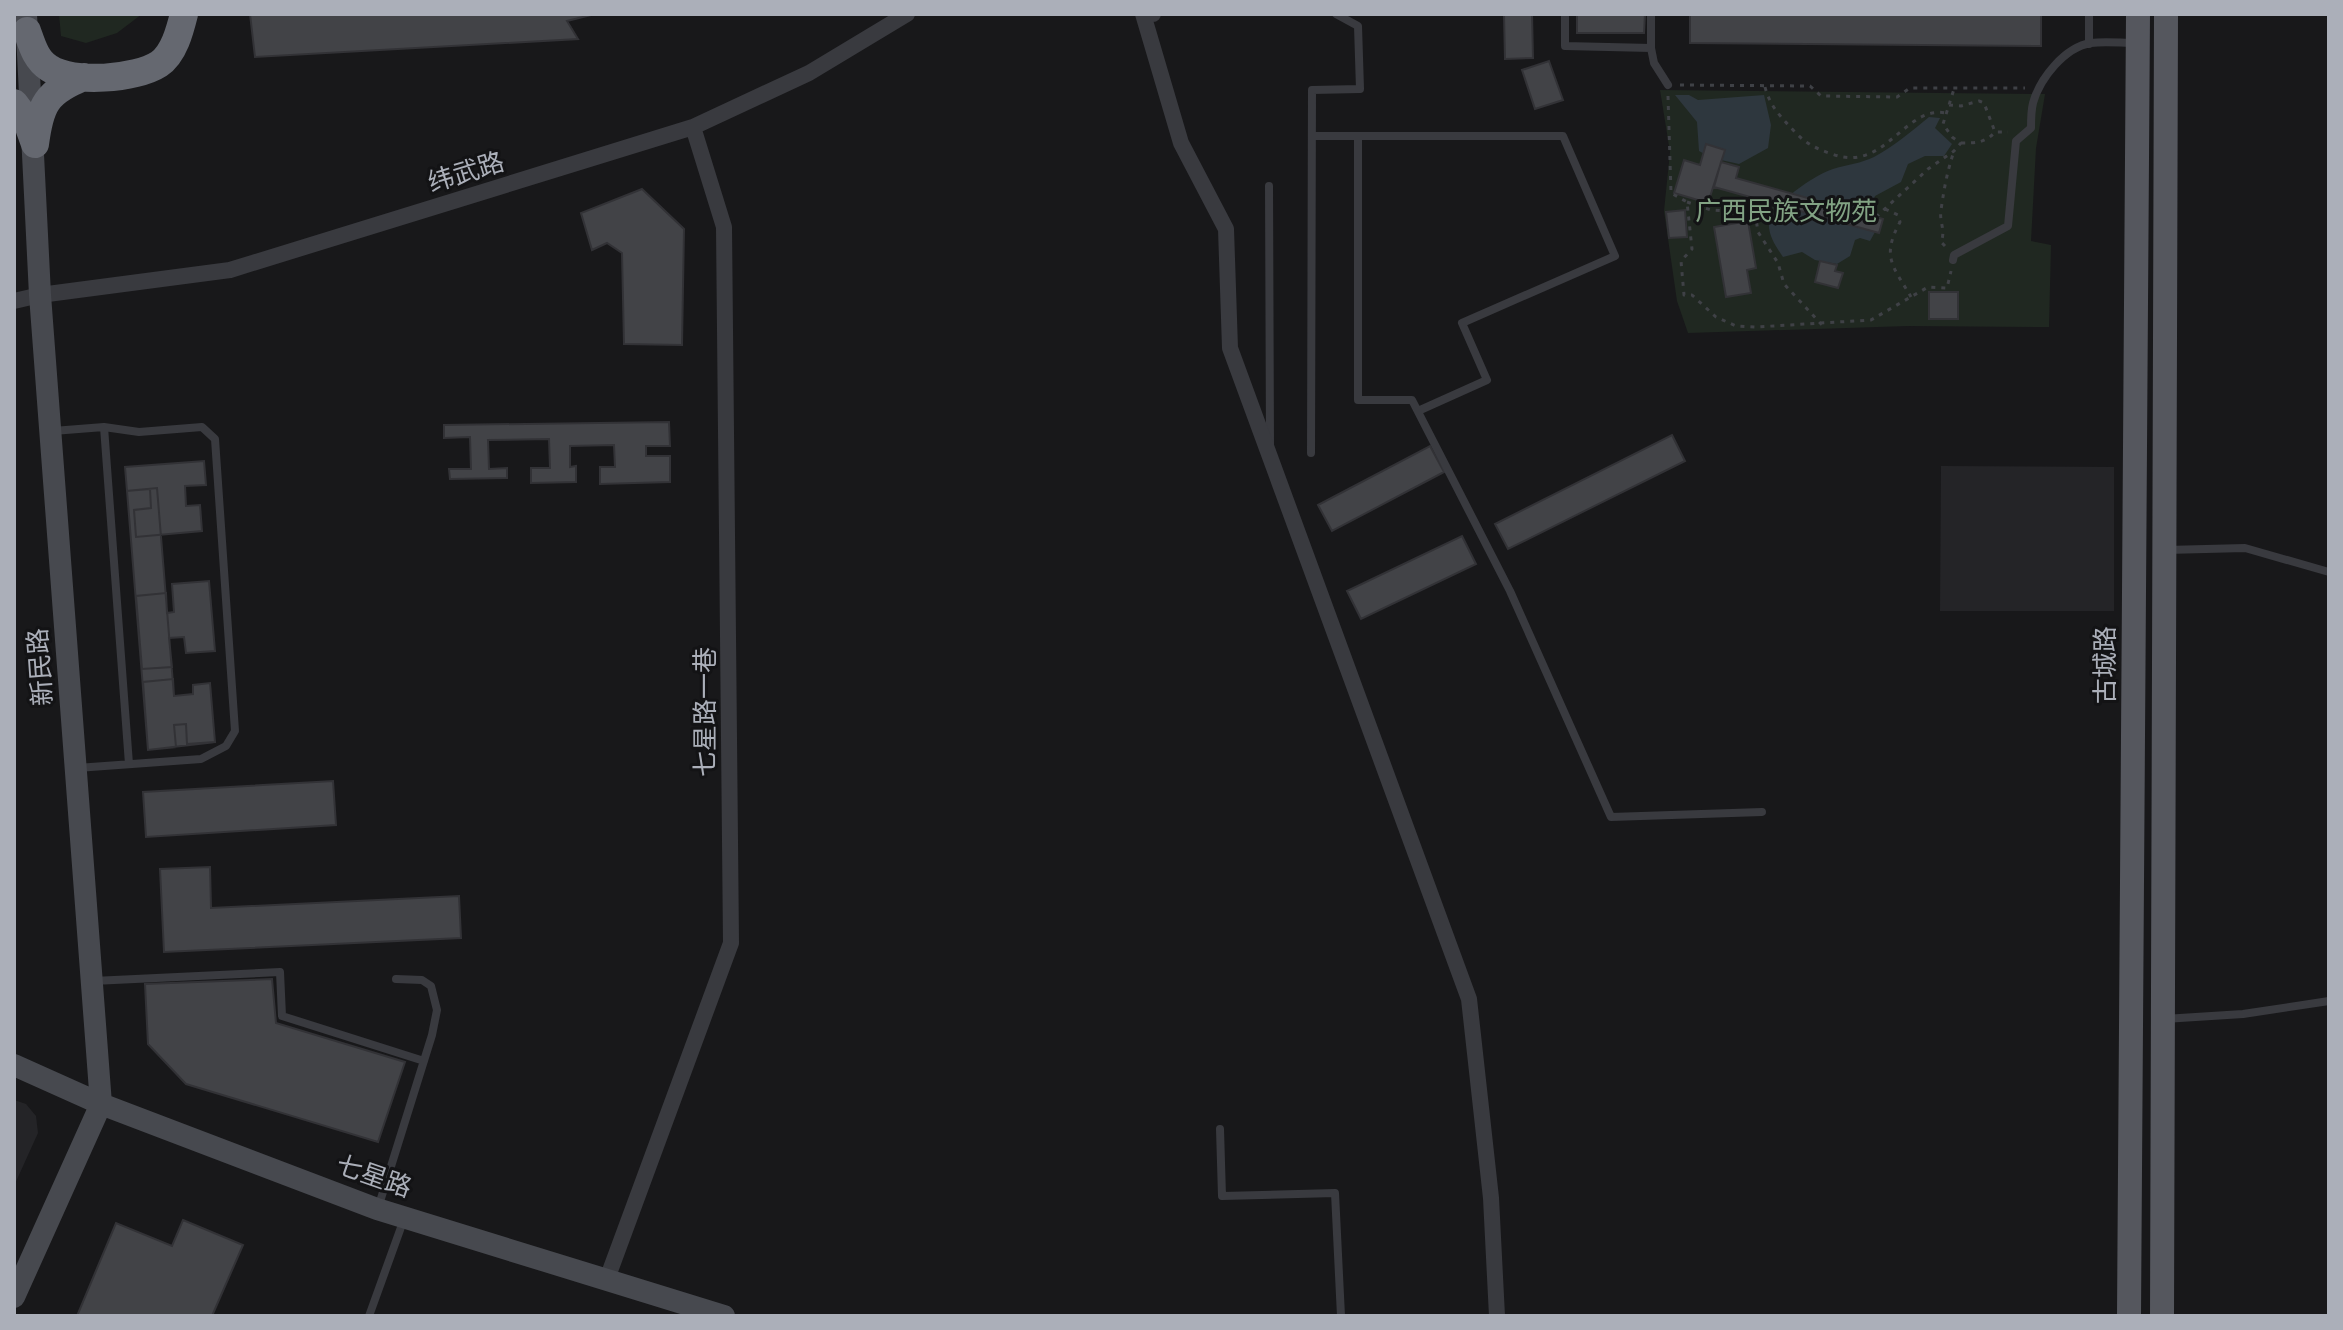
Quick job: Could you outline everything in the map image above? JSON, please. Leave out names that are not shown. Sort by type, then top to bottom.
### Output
[{"type":"highway","points":[[23,27],[36,54],[48,67],[64,75],[116,77],[161,63],[178,38],[184,14]]},
{"type":"highway","points":[[35,144],[38,120],[45,103],[65,85],[84,77]]},
{"type":"highway","points":[[14,103],[26,119],[35,144]]},
{"type":"main road","name":"古城路","points":[[2129,1316],[2138,14]]},
{"type":"main road","points":[[2162,1316],[2166,14]]},
{"type":"main road","name":"新民路","points":[[14,1297],[101,1104],[40,295],[35,144],[23,27]]},
{"type":"main road","name":"七星路","points":[[14,1065],[101,1104],[377,1209],[717,1315]]},
{"type":"street","name":"纬武路","points":[[14,301],[230,270],[693,127],[809,73],[907,14]]},
{"type":"street","points":[[1153,14],[1143,14],[1181,143],[1226,229],[1230,348],[1469,999],[1491,1198],[1497,1316]]},
{"type":"street","name":"七星路一巷","points":[[607,1279],[731,943],[724,227],[693,127]]},
{"type":"lane","points":[[1311,453],[1312,90],[1360,89],[1358,26],[1336,14]]},
{"type":"lane","points":[[1565,14],[1565,46],[1651,48]]},
{"type":"lane","points":[[1651,14],[1654,63],[1668,85]]},
{"type":"lane","points":[[2089,14],[2089,44]]},
{"type":"lane","points":[[1954,257],[2008,226],[2016,141],[2031,128],[2033,103],[2061,58],[2089,44],[2137,43]]},
{"type":"lane","points":[[1312,136],[1563,136],[1615,256],[1462,323],[1487,380],[1418,411]]},
{"type":"lane","points":[[1358,136],[1358,400],[1412,400],[1510,591],[1611,817],[1762,812]]},
{"type":"lane","points":[[1269,186],[1270,458]]},
{"type":"lane","points":[[104,427],[129,764]]},
{"type":"lane","points":[[51,431],[104,427],[139,432],[202,427],[215,439],[235,731],[226,746],[201,759],[76,768]]},
{"type":"lane","points":[[2165,550],[2245,548],[2329,572]]},
{"type":"lane","points":[[92,981],[280,972],[282,1016],[424,1061]]},
{"type":"lane","points":[[377,1209],[437,1010],[431,986],[422,980],[396,979]]},
{"type":"lane","points":[[2163,1019],[2243,1014],[2329,1001]]},
{"type":"lane","points":[[1220,1129],[1222,1196],[1335,1193],[1341,1316]]},
{"type":"lane","points":[[369,1316],[405,1217]]},
{"type":"path","points":[[1822,325],[1784,284],[1778,263],[1758,232],[1755,212],[1711,210],[1671,193],[1668,85],[1810,86],[1821,96],[1897,97],[1910,88],[2040,88]]},
{"type":"path","points":[[1765,85],[1769,101],[1805,143],[1843,158],[1870,155],[1928,113],[1946,113]]},
{"type":"path","points":[[1954,88],[1943,124],[1952,137],[1961,143],[1978,143],[1989,139],[1995,132]]},
{"type":"path","points":[[1949,105],[1984,103],[1995,132]]},
{"type":"path","points":[[1995,132],[2025,134]]},
{"type":"path","points":[[1876,217],[1961,143]]},
{"type":"path","points":[[1687,202],[1692,249],[1681,261],[1684,295],[1692,295],[1716,317],[1736,326],[1822,325],[1871,320],[1928,287],[1947,288],[1954,257],[1941,242],[1945,232],[1940,211],[1943,204],[1942,187],[1954,151]]},
{"type":"path","points":[[1885,209],[1898,215],[1900,222],[1889,247],[1892,263],[1912,299]]},
{"type":"shaded area","points":[[1675,95],[1689,95],[1698,100],[1764,95],[1771,125],[1768,148],[1739,164],[1712,158],[1699,151],[1697,122]]},
{"type":"shaded area","points":[[1929,117],[1940,118],[1935,128],[1952,144],[1944,156],[1925,156],[1908,164],[1901,182],[1875,196],[1868,216],[1875,232],[1870,241],[1855,240],[1850,256],[1837,264],[1815,260],[1802,252],[1783,257],[1771,236],[1769,223],[1786,199],[1825,172],[1874,157]]},
{"type":"shaded area","points":[[1941,466],[2114,467],[2114,611],[1940,611]]},
{"type":"shaded area","points":[[14,1100],[26,1104],[36,1116],[38,1133],[14,1186]]},
{"type":"green space","points":[[59,14],[142,14],[117,33],[86,43],[61,36]]},
{"type":"green space","name":"广西民族文物苑","points":[[1660,90],[2045,94],[2036,148],[2031,241],[2051,245],[2049,327],[1908,326],[1688,333],[1677,301],[1664,211],[1670,152]]},
{"type":"building","points":[[250,14],[595,14],[567,21],[578,39],[255,57]]},
{"type":"building","points":[[1504,14],[1532,14],[1533,58],[1505,59]]},
{"type":"building","points":[[1577,14],[1645,14],[1644,33],[1577,33]]},
{"type":"building","points":[[1690,14],[2041,14],[2041,46],[1690,43]]},
{"type":"building","points":[[1549,61],[1563,100],[1535,109],[1522,70]]},
{"type":"building","points":[[1706,144],[1725,150],[1708,203],[1674,193],[1684,160],[1700,165]]},
{"type":"building","points":[[1721,162],[1739,167],[1736,178],[1883,219],[1879,233],[1714,187]]},
{"type":"building","points":[[642,189],[684,229],[682,345],[624,344],[622,253],[607,243],[592,250],[581,213]]},
{"type":"building","points":[[1685,210],[1687,237],[1669,238],[1666,212]]},
{"type":"building","points":[[1748,221],[1756,268],[1747,270],[1751,293],[1726,297],[1714,227]]},
{"type":"building","points":[[1820,261],[1837,265],[1835,271],[1843,273],[1838,288],[1815,282]]},
{"type":"building","points":[[1929,292],[1958,292],[1958,319],[1929,319]]},
{"type":"building","points":[[669,422],[670,446],[646,446],[646,456],[670,456],[670,482],[600,484],[600,467],[615,467],[614,445],[570,446],[570,467],[576,466],[576,482],[531,483],[531,468],[550,468],[549,439],[488,440],[489,469],[507,468],[507,478],[450,479],[449,469],[471,469],[470,437],[444,438],[444,425]]},
{"type":"building","points":[[1672,435],[1685,461],[1508,549],[1495,524]]},
{"type":"building","points":[[1430,446],[1444,472],[1332,531],[1318,505]]},
{"type":"building","points":[[204,461],[206,485],[185,486],[186,506],[200,505],[202,531],[136,537],[134,510],[151,508],[150,489],[127,491],[125,467]]},
{"type":"building","points":[[157,488],[174,696],[193,694],[193,685],[210,683],[215,742],[148,750],[127,491]]},
{"type":"building","points":[[1462,536],[1476,564],[1361,619],[1347,591]]},
{"type":"building","points":[[209,581],[215,651],[186,653],[184,637],[169,638],[172,667],[142,669],[136,596],[166,593],[167,613],[174,612],[172,584]]},
{"type":"building","points":[[173,679],[174,696],[193,694],[193,685],[210,683],[215,742],[187,744],[186,724],[174,725],[176,747],[148,750],[143,682]]},
{"type":"building","points":[[333,781],[336,825],[146,837],[143,792]]},
{"type":"building","points":[[210,867],[211,908],[459,896],[461,938],[164,952],[160,869]]},
{"type":"building","points":[[272,979],[276,1023],[405,1062],[378,1142],[186,1084],[148,1044],[145,984]]},
{"type":"building","points":[[183,1220],[243,1245],[212,1316],[77,1316],[116,1223],[172,1246]]}]
